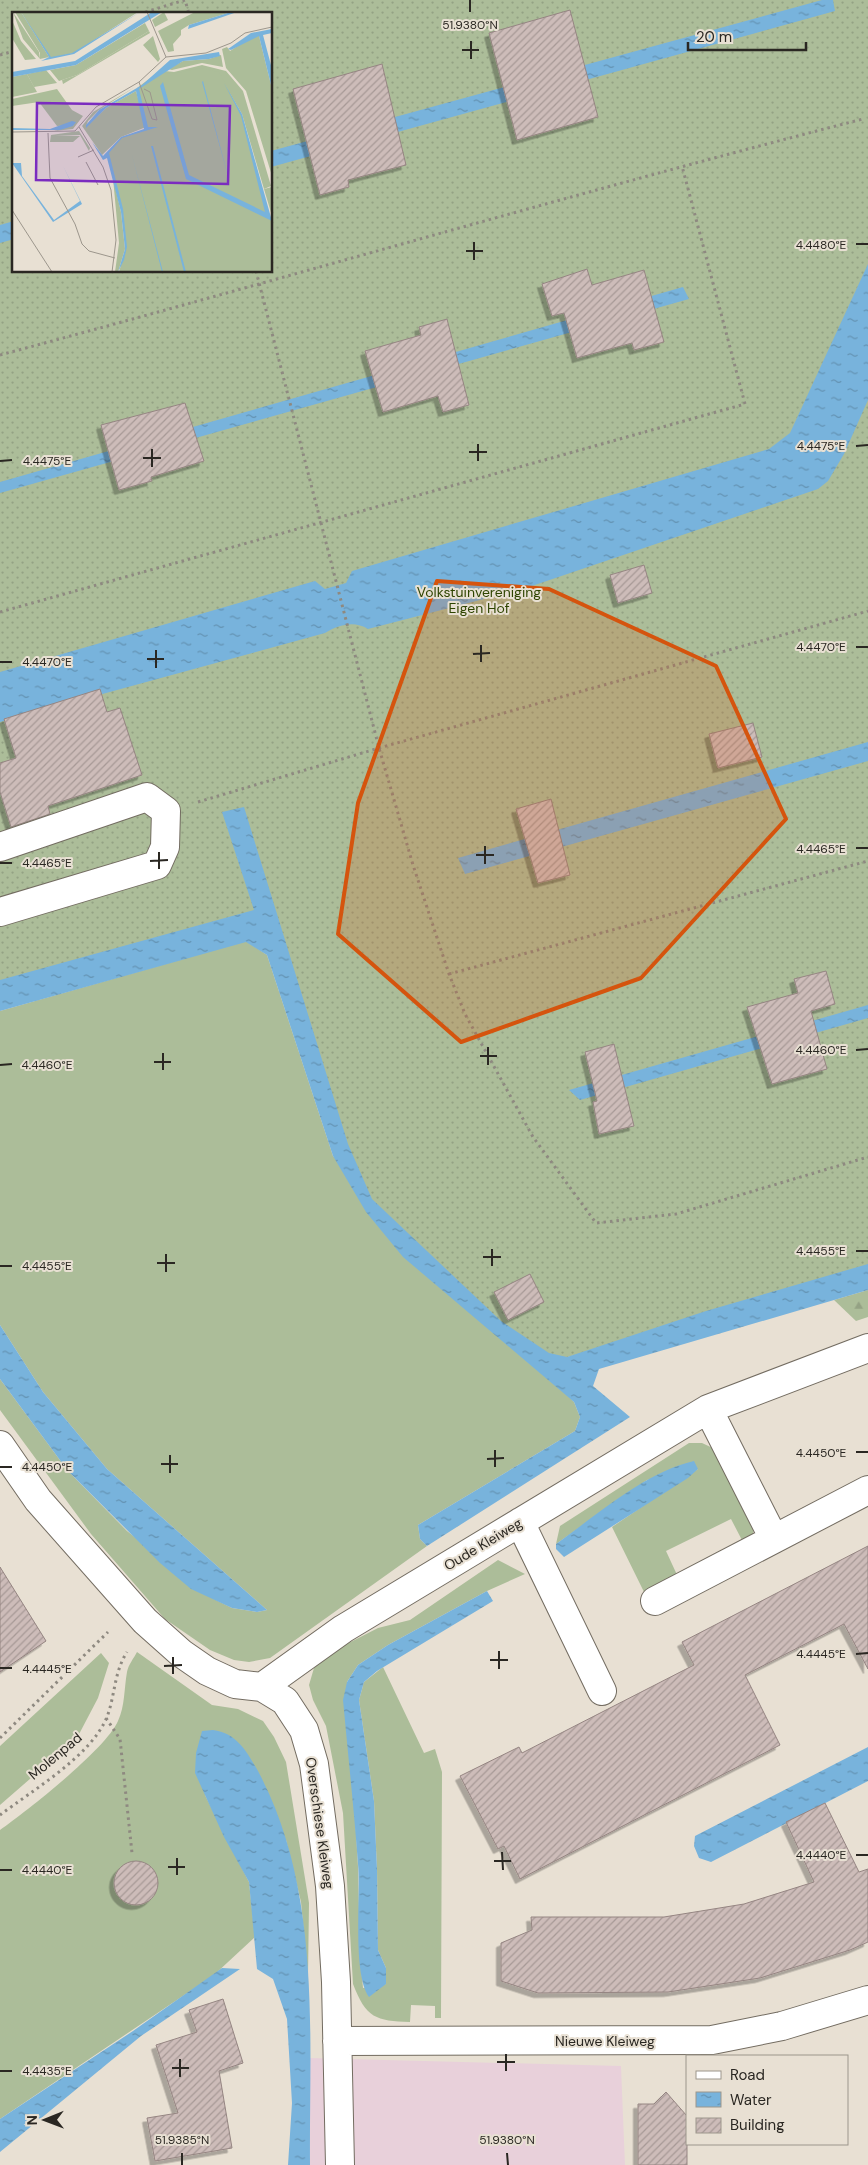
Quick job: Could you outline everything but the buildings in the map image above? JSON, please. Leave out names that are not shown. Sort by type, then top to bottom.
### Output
[{"type":"street","points":[[0,847],[147,798],[166,811],[165,847],[157,865],[0,912]]},
{"type":"street","name":"Oude Kleiweg","points":[[262,1687],[343,1629],[708,1409],[868,1348]]},
{"type":"street","points":[[708,1409],[774,1539]]},
{"type":"street","name":"Overschiese Kleiweg","points":[[0,1445],[38,1500],[138,1614],[182,1653],[207,1671],[236,1684],[262,1687],[285,1701],[304,1730],[314,1764],[330,1886],[338,2042],[340,2165]]},
{"type":"street","points":[[656,1601],[868,1490]]},
{"type":"street","points":[[520,1522],[602,1691]]},
{"type":"street","name":"Nieuwe Kleiweg","points":[[338,2042],[712,2040],[782,2026],[868,2000]]},
{"type":"path","points":[[146,12],[185,0],[188,12]]},
{"type":"path","points":[[0,355],[259,285],[682,166],[863,119]]},
{"type":"path","points":[[0,612],[319,521],[745,404],[682,166]]},
{"type":"path","points":[[256,272],[335,583],[379,748],[413,865],[449,974],[465,1014],[533,1137],[596,1223],[676,1214],[868,1157]]},
{"type":"path","points":[[166,811],[379,748],[868,611]]},
{"type":"path","points":[[449,974],[868,861]]},
{"type":"path","points":[[0,1738],[94,1648],[138,1614]]},
{"type":"path","name":"Molenpad","points":[[0,1815],[72,1759],[91,1741],[106,1718],[120,1663],[138,1614]]},
{"type":"path","points":[[106,1718],[120,1739],[132,1853]]},
{"type":"highlighted area","points":[[437,581],[549,589],[716,666],[786,819],[641,978],[461,1042],[338,934],[358,803]]},
{"type":"shaded area","points":[[309,2058],[621,2066],[625,2165],[299,2165],[301,2097]]},
{"type":"green space","name":"Volkstuinvereniging Eigen Hof","points":[[0,0],[868,0],[868,1274],[546,1363],[366,1203],[270,929],[0,995]]},
{"type":"green space","points":[[246,941],[267,955],[333,1156],[574,1402],[580,1417],[575,1431],[418,1525],[420,1539],[427,1546],[270,1658],[249,1662],[234,1660],[210,1650],[165,1619],[91,1534],[0,1410],[0,1379],[68,1471],[127,1531],[214,1599],[232,1608],[257,1612],[267,1610],[107,1469],[43,1392],[0,1325],[0,1011]]},
{"type":"green space","points":[[868,1290],[868,1317],[856,1321],[834,1300]]},
{"type":"green space","points":[[689,1443],[702,1443],[717,1450],[754,1522],[753,1536],[744,1544],[731,1519],[666,1551],[678,1577],[645,1594],[612,1527],[698,1469],[647,1480],[556,1544],[560,1526]]},
{"type":"green space","points":[[498,1560],[525,1574],[487,1591],[388,1645],[358,1665],[347,1682],[363,1988],[386,1984],[386,1968],[378,1950],[374,1801],[359,1700],[364,1682],[383,1667],[424,1753],[435,1749],[442,1772],[441,2018],[435,2018],[435,2006],[411,2005],[410,2022],[380,2019],[368,2011],[353,1984],[343,1813],[326,1726],[313,1700],[309,1685],[314,1668],[333,1651],[378,1628],[410,1620]]},
{"type":"green space","points":[[137,1652],[212,1705],[238,1709],[263,1721],[274,1737],[286,1762],[309,1903],[308,1976],[301,1902],[286,1840],[205,1795],[249,1882],[255,1937],[214,1975],[0,2119],[0,1830],[65,1779],[111,1733],[120,1715],[128,1669]]},
{"type":"green space","points":[[101,1653],[109,1663],[98,1698],[77,1738],[0,1805],[0,1746]]},
{"type":"water","points":[[822,0],[833,0],[835,11],[272,167],[272,151]]},
{"type":"water","points":[[12,222],[12,240],[0,243],[0,225]]},
{"type":"water","points":[[868,264],[868,400],[844,454],[828,481],[818,489],[526,588],[368,629],[352,624],[341,626],[325,633],[0,722],[0,672],[315,581],[325,589],[346,583],[352,571],[769,449],[790,433]]},
{"type":"water","points":[[683,287],[689,299],[0,493],[0,482]]},
{"type":"water","points":[[868,742],[868,761],[465,874],[458,858]]},
{"type":"water","points":[[244,807],[348,1144],[372,1199],[501,1321],[549,1353],[567,1357],[706,1311],[868,1264],[868,1290],[599,1369],[593,1386],[630,1417],[427,1546],[420,1539],[418,1525],[575,1431],[580,1417],[574,1402],[403,1257],[366,1212],[333,1156],[267,955],[246,942],[0,1011],[0,980],[254,910],[222,812]]},
{"type":"water","points":[[868,1005],[868,1018],[580,1100],[569,1090]]},
{"type":"water","points":[[0,1325],[43,1392],[107,1469],[267,1610],[257,1612],[232,1608],[191,1589],[160,1563],[68,1471],[0,1379]]},
{"type":"water","points":[[694,1461],[698,1469],[688,1478],[564,1557],[556,1549],[556,1544],[640,1484],[676,1467]]},
{"type":"water","points":[[487,1591],[493,1601],[377,1671],[364,1682],[359,1700],[374,1801],[378,1950],[386,1968],[386,1984],[369,1997],[364,1986],[359,1953],[359,1878],[343,1700],[347,1682],[358,1665],[388,1645]]},
{"type":"water","points":[[213,1730],[235,1739],[254,1764],[279,1817],[293,1865],[302,1914],[308,1964],[310,2014],[310,2165],[288,2165],[292,2103],[287,2019],[273,1979],[257,1969],[249,1882],[224,1837],[195,1773],[196,1753],[202,1731]]},
{"type":"water","points":[[868,1747],[868,1781],[711,1862],[699,1858],[694,1846],[695,1836]]},
{"type":"water","points":[[222,1968],[240,1969],[141,2036],[0,2152],[0,2119],[133,2031]]}]
